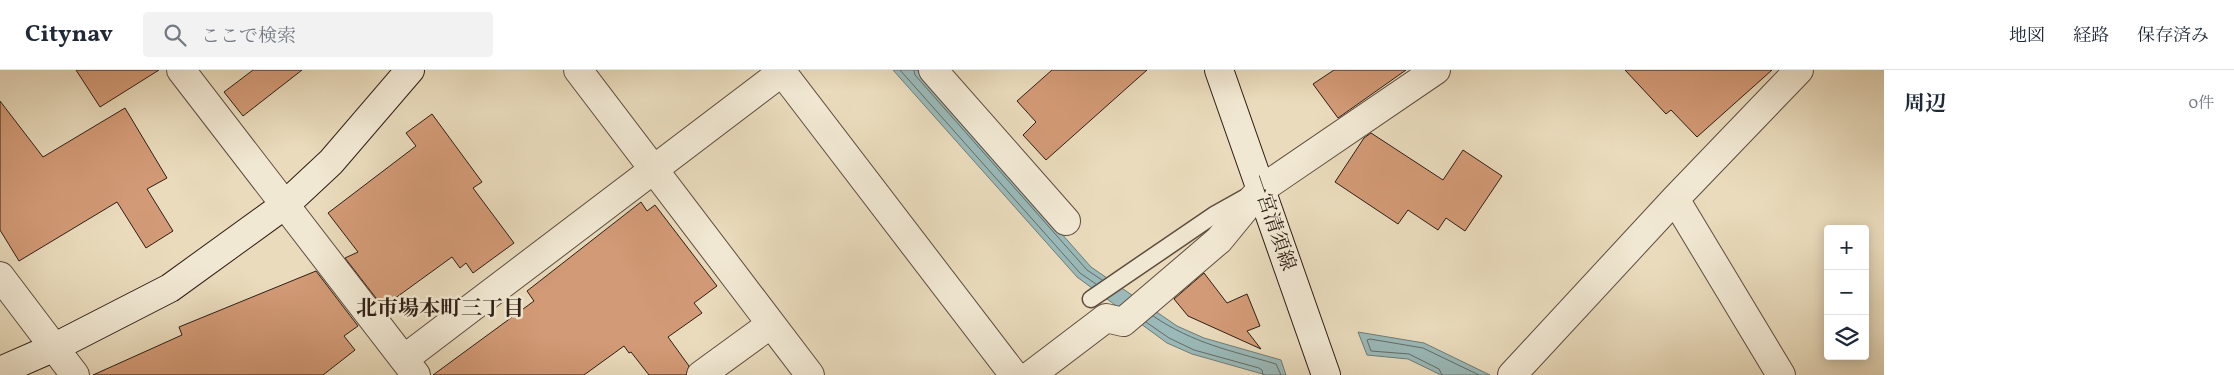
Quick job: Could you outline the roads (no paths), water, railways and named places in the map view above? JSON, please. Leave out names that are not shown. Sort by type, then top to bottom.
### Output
[{"type":"street","points":[[181,70],[410,367],[655,170],[782,72],[1014,375]]},
{"type":"street","points":[[0,371],[55,347],[170,288],[286,204],[331,162],[410,70]]},
{"type":"street","points":[[578,70],[810,375]]},
{"type":"street","points":[[933,70],[1066,221]]},
{"type":"street","name":"一宮清須線","points":[[1219,70],[1326,375]]},
{"type":"street","points":[[1031,375],[1106,318],[1123,322],[1219,240],[1260,190],[1436,70]]},
{"type":"street","points":[[1512,375],[1675,199],[1800,70]]},
{"type":"street","points":[[1675,199],[1781,375]]},
{"type":"street","points":[[0,276],[75,375]]},
{"type":"street","points":[[701,375],[772,324]]},
{"type":"lane","points":[[1091,298],[1214,215],[1260,190]]},
{"type":"water","points":[[893,70],[917,70],[1091,267],[1177,326],[1204,338],[1281,360],[1286,375],[1266,375],[1192,354],[1167,343],[1077,277]]},
{"type":"water","points":[[1358,332],[1424,343],[1490,375],[1441,375],[1408,359],[1367,355]]},
{"type":"district","name":"北市場本町三丁目","points":[[440,309]]}]
